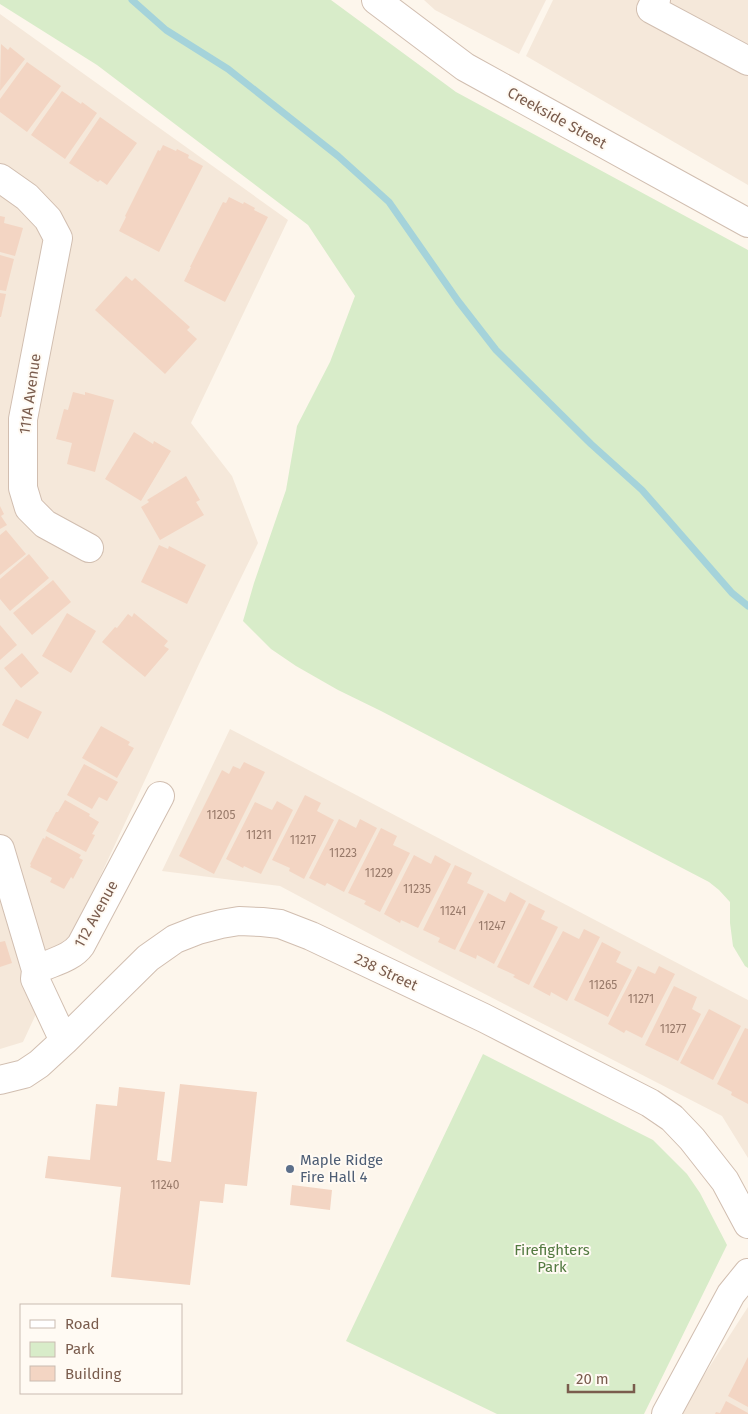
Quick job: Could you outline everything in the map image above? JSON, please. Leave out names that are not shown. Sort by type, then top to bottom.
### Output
[{"type":"street","name":"Creekside Street","points":[[376,0],[465,67],[748,222]]},
{"type":"street","points":[[653,5],[748,60]]},
{"type":"street","name":"111A Avenue","points":[[0,178],[27,197],[48,219],[58,238],[23,419],[23,488],[29,508],[45,524],[89,548]]},
{"type":"street","name":"112 Avenue","points":[[36,970],[77,951],[160,796]]},
{"type":"street","points":[[0,849],[36,970],[35,979],[64,1041]]},
{"type":"street","name":"238 Street","points":[[0,1080],[24,1074],[39,1064],[148,958],[175,940],[198,930],[239,921],[280,924],[311,936],[484,1018],[650,1103],[672,1118],[692,1139],[725,1181],[748,1224]]},
{"type":"street","points":[[666,1414],[731,1294],[748,1274]]},
{"type":"shaded area","points":[[424,0],[546,0],[519,54],[435,10]]},
{"type":"shaded area","points":[[553,0],[748,0],[748,185],[526,56]]},
{"type":"shaded area","points":[[0,14],[288,220],[191,423],[232,476],[258,543],[199,664],[23,1042],[0,1049]]},
{"type":"shaded area","points":[[230,729],[748,1000],[748,1158],[722,1116],[413,957],[280,886],[162,871]]},
{"type":"shaded area","points":[[748,1307],[748,1414],[679,1414]]},
{"type":"green space","points":[[0,0],[331,0],[456,92],[748,250],[748,968],[733,946],[730,902],[709,882],[338,690],[271,649],[243,621],[286,490],[297,426],[330,362],[355,296],[308,225],[97,65],[0,4]]},
{"type":"green space","name":"Firefighters Park","points":[[483,1054],[653,1140],[687,1174],[700,1193],[727,1245],[644,1414],[497,1414],[346,1341]]},
{"type":"building","points":[[1,44],[8,50],[10,47],[25,59],[0,91]]},
{"type":"building","points":[[27,62],[61,86],[27,132],[0,112],[0,99]]},
{"type":"building","points":[[62,91],[97,113],[65,159],[31,135]]},
{"type":"building","points":[[100,117],[137,143],[107,185],[100,180],[98,182],[69,163]]},
{"type":"building","points":[[163,145],[189,155],[188,158],[203,166],[159,252],[119,231],[158,150],[160,151]]},
{"type":"building","points":[[229,197],[243,204],[244,202],[268,217],[225,302],[184,281],[223,202],[226,203]]},
{"type":"building","points":[[0,216],[5,217],[4,223],[23,228],[15,256],[0,252]]},
{"type":"building","points":[[0,255],[14,259],[6,291],[0,290]]},
{"type":"building","points":[[126,276],[132,281],[135,278],[190,327],[187,330],[197,339],[165,374],[95,310]]},
{"type":"building","points":[[0,293],[6,294],[1,317],[0,317]]},
{"type":"building","points":[[73,392],[85,395],[85,392],[114,400],[95,472],[67,464],[72,443],[56,439],[64,409],[68,410]]},
{"type":"building","points":[[134,432],[153,444],[154,441],[171,451],[141,501],[105,479]]},
{"type":"building","points":[[186,476],[200,500],[196,502],[204,515],[160,540],[141,507],[149,502],[147,500]]},
{"type":"building","points":[[0,506],[4,514],[1,516],[7,525],[0,529]]},
{"type":"building","points":[[6,530],[26,554],[0,575],[0,535]]},
{"type":"building","points":[[159,545],[168,549],[169,546],[206,565],[187,604],[141,582]]},
{"type":"building","points":[[29,554],[49,578],[10,611],[0,599],[0,579]]},
{"type":"building","points":[[53,580],[71,602],[32,635],[13,613]]},
{"type":"building","points":[[67,613],[96,631],[71,673],[42,656]]},
{"type":"building","points":[[134,613],[168,641],[164,646],[169,649],[145,677],[102,642],[128,614],[132,617]]},
{"type":"building","points":[[0,625],[17,645],[0,660]]},
{"type":"building","points":[[22,653],[39,673],[21,688],[4,668]]},
{"type":"building","points":[[16,699],[42,712],[28,739],[2,725]]},
{"type":"building","points":[[101,726],[130,742],[128,745],[134,748],[117,778],[82,758]]},
{"type":"building","points":[[244,762],[265,772],[214,874],[179,856],[222,770],[229,774],[233,766],[240,769]]},
{"type":"building","points":[[84,764],[118,782],[107,801],[99,797],[92,809],[67,795]]},
{"type":"building","points":[[305,795],[321,803],[317,811],[334,820],[304,879],[289,871],[290,868],[272,860]]},
{"type":"building","points":[[65,800],[90,814],[89,816],[99,822],[92,834],[95,835],[86,852],[46,831]]},
{"type":"building","points":[[277,801],[293,810],[261,874],[244,866],[243,868],[226,859],[255,802],[272,810]]},
{"type":"building","points":[[339,819],[356,828],[360,819],[377,828],[344,892],[327,883],[325,886],[309,878]]},
{"type":"building","points":[[381,828],[397,836],[393,845],[410,853],[380,912],[364,904],[366,901],[348,893]]},
{"type":"building","points":[[46,836],[81,855],[79,858],[83,860],[73,879],[71,877],[64,889],[50,882],[52,878],[30,867],[43,838],[45,839]]},
{"type":"building","points":[[414,855],[431,864],[435,855],[451,864],[418,928],[401,920],[400,923],[384,914]]},
{"type":"building","points":[[455,865],[472,873],[467,883],[484,891],[455,950],[438,942],[440,938],[423,930]]},
{"type":"building","points":[[510,892],[526,901],[494,964],[477,955],[476,959],[459,951],[488,893],[505,902]]},
{"type":"building","points":[[529,903],[545,911],[541,919],[558,927],[529,985],[513,977],[515,975],[497,967]]},
{"type":"building","points":[[584,929],[600,937],[567,1001],[551,992],[550,996],[533,987],[563,931],[579,939]]},
{"type":"building","points":[[5,941],[12,963],[0,967],[0,942]]},
{"type":"building","points":[[602,942],[621,952],[616,962],[632,970],[608,1017],[574,1000]]},
{"type":"building","points":[[638,966],[655,974],[659,966],[675,974],[642,1038],[626,1030],[624,1033],[608,1024]]},
{"type":"building","points":[[674,986],[697,997],[692,1009],[701,1014],[678,1061],[645,1045]]},
{"type":"building","points":[[709,1009],[741,1026],[713,1080],[680,1063]]},
{"type":"building","points":[[745,1028],[748,1029],[748,1104],[731,1095],[732,1092],[717,1084]]},
{"type":"building","points":[[180,1084],[257,1092],[247,1186],[225,1184],[223,1203],[200,1201],[190,1285],[111,1277],[121,1187],[45,1178],[48,1156],[90,1160],[96,1104],[117,1106],[119,1087],[165,1092],[157,1160],[171,1162]]},
{"type":"building","points":[[292,1185],[332,1190],[330,1210],[290,1205]]},
{"type":"building","points":[[748,1357],[748,1407],[728,1396]]},
{"type":"building","points":[[726,1401],[748,1414],[715,1414],[716,1412],[720,1413]]},
{"type":"waterway","points":[[132,0],[166,30],[228,69],[338,156],[389,202],[458,301],[496,350],[591,444],[642,490],[732,593],[748,606]]},
{"type":"place","name":"Maple Ridge Fire Hall 4","points":[[290,1169]]}]
